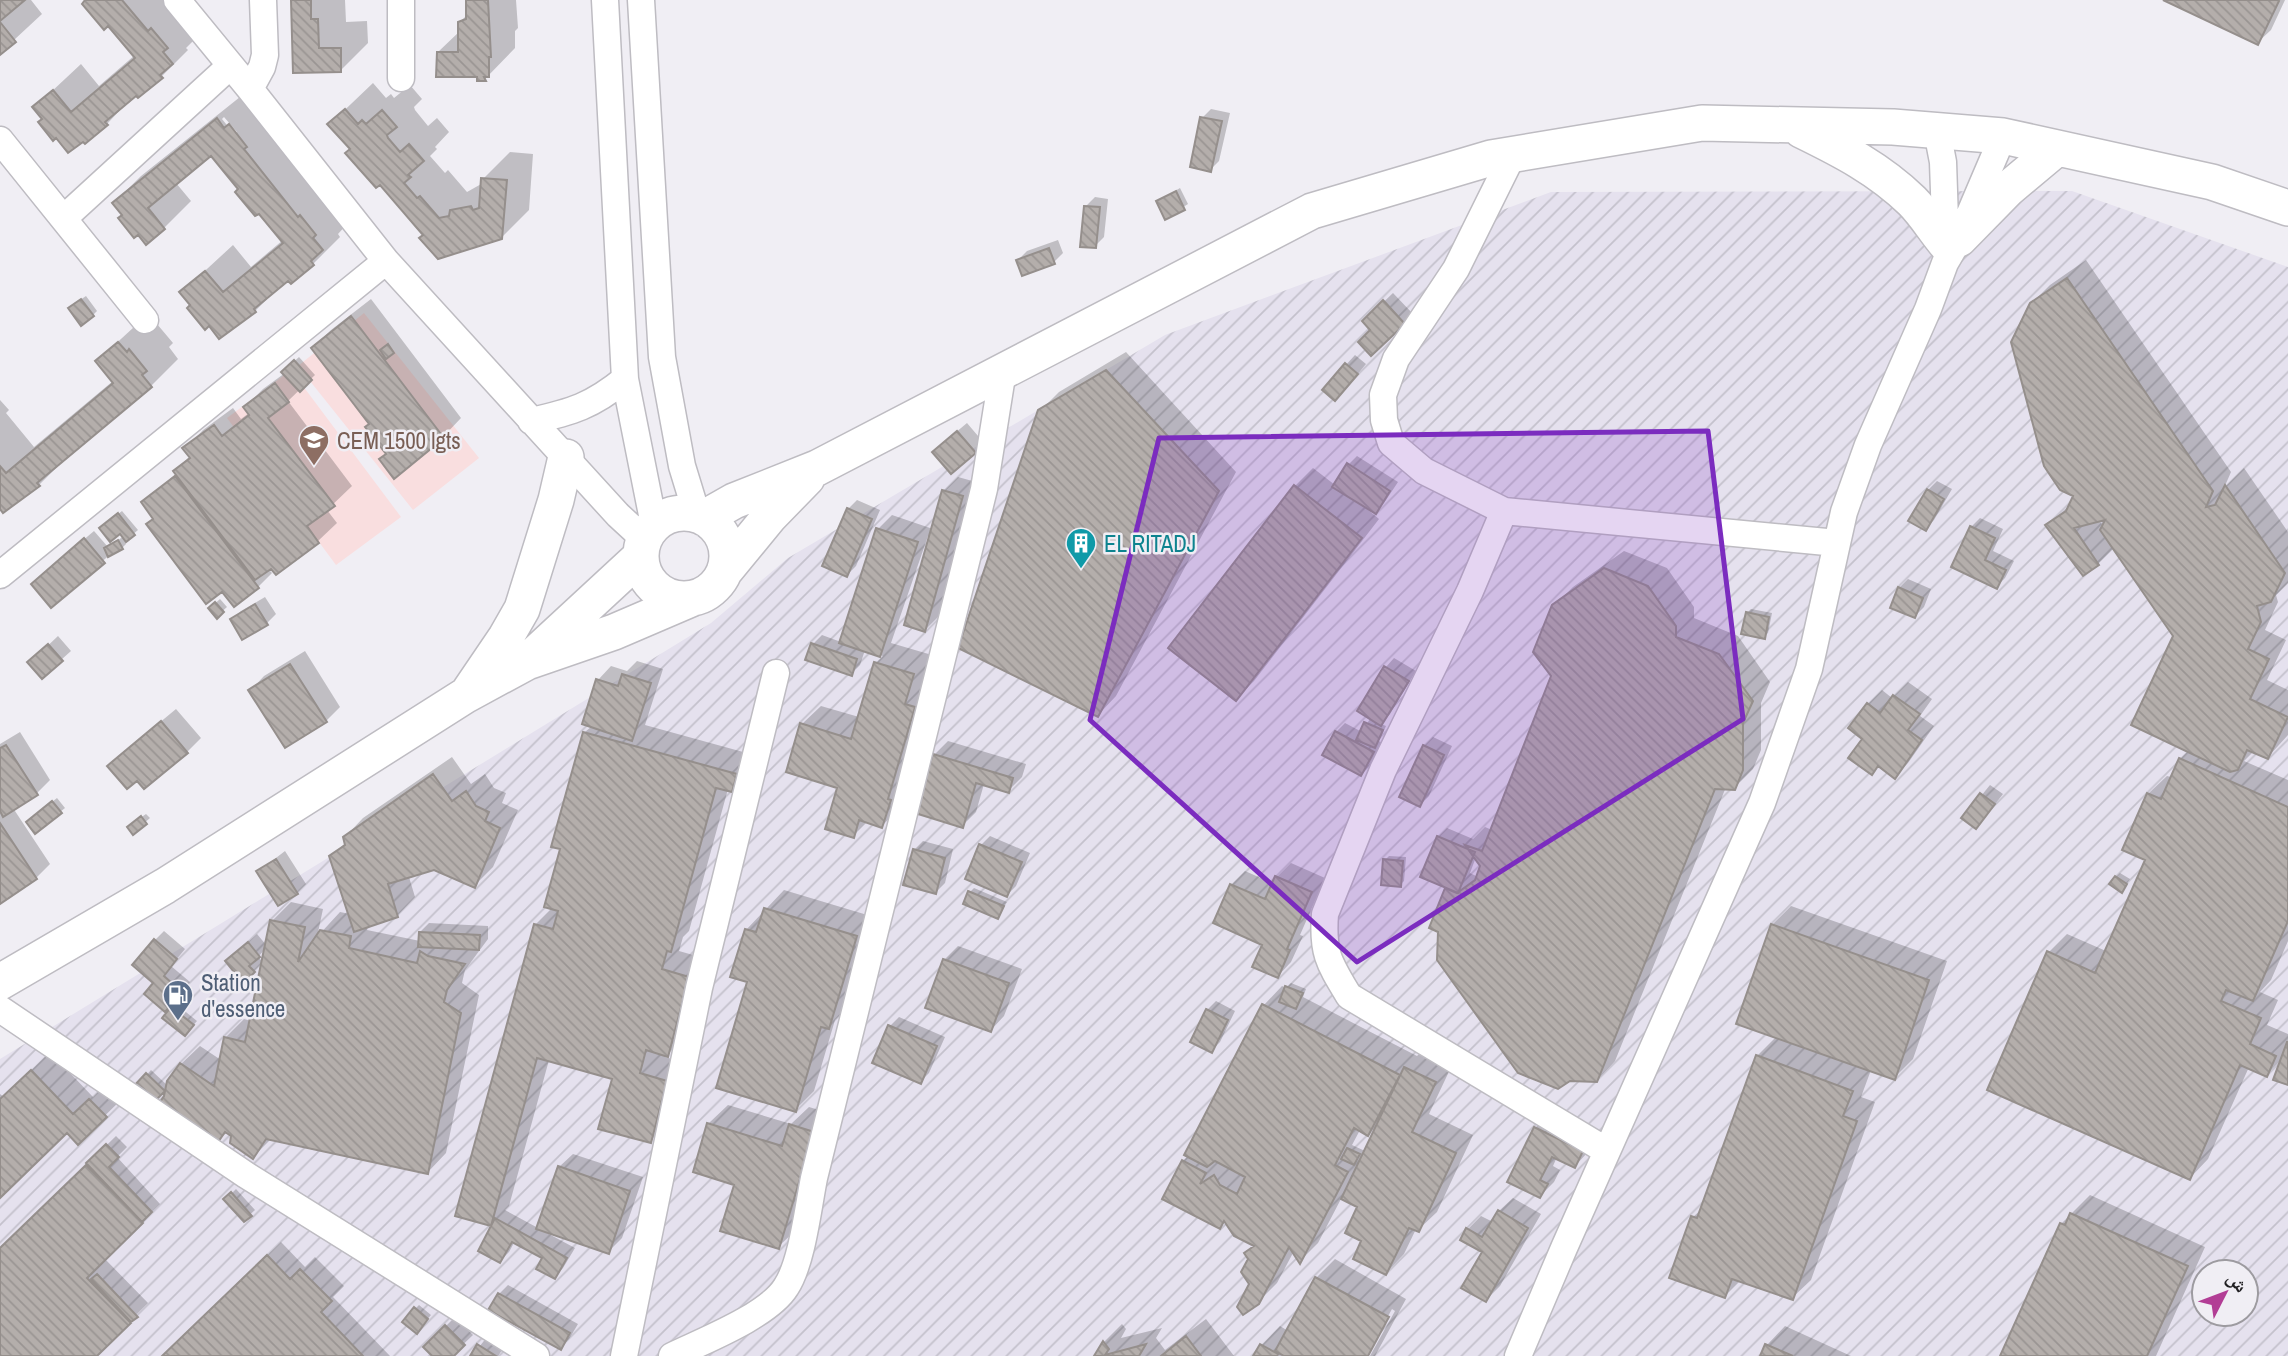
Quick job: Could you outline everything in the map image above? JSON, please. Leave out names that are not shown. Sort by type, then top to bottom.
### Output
[{"type":"main road","points":[[701,517],[817,468],[1312,211],[1491,158],[1702,123],[1893,127],[2003,136],[2212,182],[2288,208]]},
{"type":"main road","points":[[1791,125],[1850,154],[1881,173],[1915,203],[1950,249],[2008,189],[2057,148]]},
{"type":"main road","points":[[466,695],[506,637],[522,608],[556,500],[566,457]]},
{"type":"main road","points":[[0,982],[165,886],[466,695],[527,662],[614,632],[705,594],[717,584],[770,516],[817,468]]},
{"type":"main road","points":[[527,662],[667,516],[682,513],[701,517],[716,528],[724,541],[727,557],[724,572]]},
{"type":"main road","points":[[646,540],[643,571],[651,584],[662,594],[676,599],[691,599]]},
{"type":"street","points":[[177,0],[386,261],[618,515],[646,540]]},
{"type":"street","points":[[250,89],[265,55],[263,0]]},
{"type":"street","points":[[401,0],[401,78]]},
{"type":"street","points":[[605,0],[625,379],[646,540]]},
{"type":"street","points":[[641,0],[662,357],[682,466],[701,517]]},
{"type":"street","points":[[64,218],[230,66]]},
{"type":"street","points":[[1937,131],[1943,162],[1950,249]]},
{"type":"street","points":[[1518,1356],[1762,803],[1809,669],[1844,512],[1868,445],[1928,309],[1950,249],[2003,136]]},
{"type":"street","points":[[0,140],[145,320]]},
{"type":"street","points":[[1513,155],[1456,269],[1396,359],[1383,395],[1384,420],[1391,443],[1424,471],[1504,511],[1837,543]]},
{"type":"street","points":[[0,575],[386,261]]},
{"type":"street","points":[[672,1356],[771,1305],[786,1288],[795,1269],[814,1178],[984,489],[1003,370]]},
{"type":"street","points":[[531,421],[572,412],[603,397],[625,379]]},
{"type":"street","points":[[1504,511],[1470,591],[1383,770],[1325,914],[1323,937],[1328,961],[1349,996],[1607,1151]]},
{"type":"street","points":[[624,1356],[699,988],[776,673]]},
{"type":"street","points":[[0,1009],[246,1175],[536,1356]]},
{"type":"highlighted area","points":[[1708,431],[1743,719],[1357,962],[1090,720],[1159,438]]},
{"type":"shaded area","points":[[2072,191],[2288,267],[2288,1356],[0,1356],[0,1059],[711,623],[788,558],[1165,335],[1551,192]]},
{"type":"shaded area","points":[[364,313],[479,458],[413,510],[298,366]]},
{"type":"shaded area","name":"CEM 1500 lgts","points":[[291,370],[401,517],[336,565],[227,418]]},
{"type":"building","points":[[0,0],[25,0],[0,21]]},
{"type":"building","points":[[85,0],[122,0],[148,31],[151,28],[168,48],[163,52],[173,64],[160,75],[163,78],[105,122],[108,125],[85,144],[83,142],[68,153],[56,138],[53,141],[38,122],[42,119],[32,107],[53,90],[71,112],[135,58],[108,26],[104,30],[82,4]]},
{"type":"building","points":[[291,0],[311,0],[311,19],[318,19],[319,48],[341,48],[341,72],[293,73]]},
{"type":"building","points":[[466,0],[488,0],[491,57],[489,77],[484,77],[486,81],[477,81],[477,77],[436,77],[437,52],[458,52],[458,22],[466,19]]},
{"type":"building","points":[[2163,0],[2277,0],[2279,1],[2258,45]]},
{"type":"building","points":[[0,22],[16,42],[0,55]]},
{"type":"building","points":[[345,109],[358,124],[362,120],[366,124],[382,110],[397,127],[387,135],[388,138],[400,152],[409,144],[424,161],[408,175],[411,177],[404,183],[417,198],[420,196],[439,218],[449,216],[450,210],[471,206],[473,210],[479,208],[481,178],[507,180],[502,239],[438,259],[419,238],[423,235],[380,185],[376,188],[345,153],[350,149],[327,124]]},
{"type":"building","points":[[1200,117],[1222,121],[1211,172],[1190,167]]},
{"type":"building","points":[[217,118],[224,128],[229,124],[247,147],[244,149],[298,217],[300,215],[316,235],[313,238],[323,250],[311,261],[314,265],[291,284],[288,281],[254,309],[256,312],[219,339],[209,326],[205,330],[187,308],[190,305],[179,292],[205,271],[223,292],[283,243],[259,214],[255,216],[235,192],[238,189],[211,156],[148,208],[165,229],[146,245],[138,235],[134,238],[118,218],[122,215],[112,203]]},
{"type":"building","points":[[1176,191],[1185,210],[1165,220],[1156,201]]},
{"type":"building","points":[[1084,206],[1100,207],[1096,248],[1080,247]]},
{"type":"building","points":[[1049,248],[1055,264],[1022,276],[1016,260]]},
{"type":"building","points":[[2067,278],[2213,491],[2206,507],[2215,505],[2225,485],[2285,573],[2271,602],[2257,606],[2261,622],[2248,649],[2269,659],[2250,699],[2288,717],[2268,759],[2247,750],[2238,770],[2230,772],[2131,725],[2173,636],[2100,530],[2105,520],[2074,528],[2099,565],[2083,576],[2045,525],[2066,511],[2073,496],[2060,490],[2044,466],[2011,342],[2030,303]]},
{"type":"building","points":[[81,299],[94,316],[81,326],[68,308]]},
{"type":"building","points":[[1383,300],[1405,324],[1371,356],[1358,342],[1370,330],[1362,321]]},
{"type":"building","points":[[351,316],[444,438],[394,479],[379,459],[386,454],[365,427],[369,424],[311,348]]},
{"type":"building","points":[[118,342],[127,352],[129,349],[147,371],[142,375],[152,387],[37,483],[40,486],[3,513],[0,509],[0,466],[6,473],[113,383],[95,361]]},
{"type":"building","points":[[388,344],[394,353],[386,359],[380,350]]},
{"type":"building","points":[[294,360],[312,380],[300,392],[281,372]]},
{"type":"building","points":[[1345,363],[1358,374],[1335,401],[1322,390]]},
{"type":"building","name":"EL RITADJ","points":[[1106,370],[1219,491],[1098,717],[958,648],[1038,410]]},
{"type":"building","points":[[275,383],[289,402],[268,418],[335,506],[307,526],[319,543],[276,575],[271,569],[255,580],[173,471],[190,458],[182,448],[214,425],[222,436],[249,415],[243,407]]},
{"type":"building","points":[[957,431],[976,453],[951,474],[932,452]]},
{"type":"building","points":[[1347,463],[1390,491],[1376,514],[1332,487]]},
{"type":"building","points":[[175,476],[259,588],[234,607],[222,592],[206,604],[146,524],[153,519],[141,502]]},
{"type":"building","points":[[1294,485],[1362,538],[1236,701],[1168,648]]},
{"type":"building","points":[[1927,489],[1944,499],[1926,531],[1908,521]]},
{"type":"building","points":[[942,490],[963,496],[925,632],[904,625]]},
{"type":"building","points":[[847,508],[872,519],[847,577],[822,566]]},
{"type":"building","points":[[118,513],[135,535],[126,542],[120,534],[110,542],[99,528]]},
{"type":"building","points":[[1970,526],[1995,538],[1985,560],[2006,570],[1997,589],[1951,567]]},
{"type":"building","points":[[876,528],[918,542],[880,657],[839,643]]},
{"type":"building","points":[[84,538],[105,563],[51,608],[31,584]]},
{"type":"building","points":[[118,540],[123,549],[108,557],[104,548]]},
{"type":"building","points":[[1604,568],[1648,586],[1676,626],[1676,637],[1719,654],[1753,701],[1743,723],[1743,770],[1735,790],[1715,789],[1597,1082],[1570,1081],[1558,1089],[1518,1073],[1437,960],[1438,932],[1429,928],[1445,888],[1457,893],[1475,880],[1480,866],[1465,845],[1482,851],[1551,676],[1533,652],[1552,605]]},
{"type":"building","points":[[1898,587],[1923,598],[1915,618],[1890,608]]},
{"type":"building","points":[[215,602],[224,612],[217,619],[208,608]]},
{"type":"building","points":[[255,604],[268,625],[242,640],[230,619]]},
{"type":"building","points":[[1746,612],[1769,617],[1765,639],[1741,634]]},
{"type":"building","points":[[811,643],[857,659],[852,676],[805,660]]},
{"type":"building","points":[[48,644],[63,661],[42,679],[27,662]]},
{"type":"building","points":[[874,662],[914,674],[905,704],[915,707],[882,828],[859,820],[854,838],[825,829],[837,788],[786,772],[800,723],[851,739]]},
{"type":"building","points":[[290,664],[327,722],[285,748],[248,690]]},
{"type":"building","points":[[1384,666],[1409,681],[1381,726],[1357,711]]},
{"type":"building","points":[[622,674],[651,683],[632,741],[582,724],[596,679],[618,686]]},
{"type":"building","points":[[1893,695],[1920,714],[1908,730],[1922,740],[1895,779],[1878,766],[1872,775],[1848,758],[1862,739],[1848,728],[1867,703],[1880,713]]},
{"type":"building","points":[[161,721],[188,753],[144,789],[137,781],[127,789],[107,766]]},
{"type":"building","points":[[1364,722],[1383,730],[1375,748],[1356,740]]},
{"type":"building","points":[[1335,731],[1374,752],[1361,776],[1322,755]]},
{"type":"building","points":[[583,732],[737,774],[732,792],[716,788],[671,952],[667,951],[662,969],[689,977],[668,1057],[646,1050],[640,1073],[667,1081],[651,1143],[598,1129],[612,1079],[537,1058],[491,1226],[455,1216],[534,924],[553,929],[558,911],[544,907],[560,849],[551,847]]},
{"type":"building","points":[[6,745],[38,795],[3,817],[0,811],[0,748]]},
{"type":"building","points":[[1423,745],[1444,755],[1420,807],[1399,797]]},
{"type":"building","points":[[933,754],[1013,778],[1009,793],[976,783],[963,828],[915,813]]},
{"type":"building","points":[[2179,758],[2288,807],[2288,921],[2253,1001],[2226,990],[2221,1001],[2261,1018],[2250,1044],[2276,1056],[2267,1077],[2240,1065],[2190,1180],[1987,1090],[2047,951],[2095,973],[2145,860],[2122,850],[2147,793],[2161,799]]},
{"type":"building","points":[[433,774],[452,801],[466,791],[476,806],[489,812],[485,821],[500,828],[475,888],[434,870],[388,884],[398,917],[354,932],[329,856],[345,845],[343,837]]},
{"type":"building","points":[[1980,793],[1995,804],[1976,829],[1961,818]]},
{"type":"building","points":[[52,801],[62,813],[35,834],[26,822]]},
{"type":"building","points":[[141,816],[147,824],[133,835],[127,827]]},
{"type":"building","points":[[0,823],[37,879],[0,904]]},
{"type":"building","points":[[1437,836],[1475,852],[1458,893],[1420,877]]},
{"type":"building","points":[[979,844],[1022,862],[1007,897],[965,879]]},
{"type":"building","points":[[913,849],[945,858],[936,894],[903,885]]},
{"type":"building","points":[[276,859],[298,894],[278,906],[256,871]]},
{"type":"building","points":[[1383,859],[1403,861],[1401,887],[1381,885]]},
{"type":"building","points":[[1275,876],[1312,892],[1287,949],[1290,950],[1278,978],[1252,967],[1262,945],[1213,923],[1230,884],[1265,899]]},
{"type":"building","points":[[2115,876],[2127,884],[2122,893],[2109,884]]},
{"type":"building","points":[[968,891],[1004,906],[998,919],[963,904]]},
{"type":"building","points":[[764,908],[857,936],[829,1029],[821,1027],[796,1112],[716,1088],[747,982],[730,977],[745,929],[756,932]]},
{"type":"building","points":[[270,920],[305,927],[298,962],[320,930],[351,936],[349,948],[417,963],[420,951],[428,956],[465,964],[447,990],[444,1002],[461,1013],[428,1174],[266,1139],[253,1159],[230,1143],[231,1136],[225,1132],[214,1148],[156,1108],[164,1096],[167,1081],[180,1063],[214,1086],[224,1037],[245,1042]]},
{"type":"building","points":[[1771,924],[1929,980],[1895,1080],[1736,1024]]},
{"type":"building","points":[[419,932],[480,935],[479,950],[418,947]]},
{"type":"building","points":[[154,939],[177,959],[164,976],[182,992],[165,1012],[144,994],[153,983],[132,965]]},
{"type":"building","points":[[248,942],[260,957],[249,966],[255,972],[243,983],[225,961]]},
{"type":"building","points":[[943,959],[1009,983],[991,1032],[925,1008]]},
{"type":"building","points":[[1285,986],[1303,993],[1296,1009],[1279,1002]]},
{"type":"building","points":[[1262,1004],[1400,1075],[1368,1136],[1354,1128],[1335,1165],[1348,1172],[1300,1264],[1289,1247],[1259,1304],[1243,1315],[1237,1307],[1249,1284],[1241,1272],[1248,1259],[1244,1253],[1254,1246],[1234,1236],[1224,1221],[1220,1229],[1162,1199],[1182,1160],[1206,1173],[1200,1184],[1214,1175],[1220,1185],[1237,1194],[1245,1177],[1215,1161],[1207,1167],[1184,1155]]},
{"type":"building","name":"Station d'essence","points":[[171,1007],[194,1025],[185,1036],[162,1018]]},
{"type":"building","points":[[1206,1009],[1228,1020],[1212,1053],[1190,1042]]},
{"type":"building","points":[[888,1025],[937,1046],[921,1084],[872,1063]]},
{"type":"building","points":[[2288,1042],[2288,1085],[2273,1080]]},
{"type":"building","points":[[1756,1055],[1853,1091],[1843,1116],[1857,1121],[1793,1300],[1732,1279],[1725,1298],[1669,1278],[1691,1216],[1697,1218]]},
{"type":"building","points":[[1404,1067],[1436,1082],[1412,1132],[1456,1153],[1419,1232],[1409,1228],[1386,1275],[1353,1259],[1361,1241],[1345,1233],[1357,1207],[1341,1199]]},
{"type":"building","points":[[31,1070],[73,1114],[89,1099],[107,1117],[78,1145],[67,1133],[0,1198],[0,1099]]},
{"type":"building","points":[[146,1073],[165,1091],[152,1104],[133,1087]]},
{"type":"building","points":[[707,1123],[782,1146],[789,1124],[814,1132],[779,1249],[720,1231],[734,1185],[693,1172]]},
{"type":"building","points":[[1534,1127],[1583,1151],[1575,1168],[1552,1157],[1540,1180],[1548,1184],[1540,1198],[1507,1182]]},
{"type":"building","points":[[106,1144],[119,1157],[109,1167],[152,1212],[142,1222],[86,1163]]},
{"type":"building","points":[[1347,1148],[1360,1154],[1354,1165],[1341,1159]]},
{"type":"building","points":[[86,1165],[143,1223],[87,1278],[131,1323],[97,1356],[0,1356],[0,1248]]},
{"type":"building","points":[[558,1166],[630,1191],[609,1254],[536,1229]]},
{"type":"building","points":[[231,1192],[252,1216],[244,1222],[223,1199]]},
{"type":"building","points":[[1498,1210],[1528,1228],[1486,1302],[1461,1288],[1482,1252],[1460,1240],[1466,1228],[1482,1237]]},
{"type":"building","points":[[2070,1213],[2188,1266],[2147,1356],[2000,1356],[2060,1223],[2065,1225]]},
{"type":"building","points":[[495,1218],[567,1258],[555,1279],[536,1269],[542,1258],[512,1242],[500,1263],[478,1251]]},
{"type":"building","points":[[267,1255],[290,1279],[300,1269],[332,1301],[321,1312],[363,1356],[162,1356]]},
{"type":"building","points":[[97,1274],[138,1317],[131,1322],[91,1279]]},
{"type":"building","points":[[1315,1277],[1389,1317],[1368,1356],[1284,1356],[1275,1351]]},
{"type":"building","points":[[498,1293],[570,1333],[561,1350],[488,1310]]},
{"type":"building","points":[[414,1307],[428,1319],[417,1334],[402,1322]]},
{"type":"building","points":[[445,1325],[465,1345],[454,1356],[432,1356],[423,1347]]},
{"type":"building","points":[[1186,1336],[1201,1356],[1161,1356]]},
{"type":"building","points":[[1103,1341],[1109,1349],[1105,1355],[1146,1344],[1139,1356],[1094,1356]]},
{"type":"building","points":[[477,1344],[496,1356],[470,1356]]},
{"type":"building","points":[[1260,1344],[1278,1354],[1277,1356],[1253,1356]]},
{"type":"building","points":[[1765,1344],[1793,1356],[1760,1356]]},
{"type":"place","name":"CEM 1500 lgts","points":[[314,467]]},
{"type":"place","name":"EL RITADJ","points":[[1081,570]]},
{"type":"place","name":"Station d'essence","points":[[178,1022]]}]
